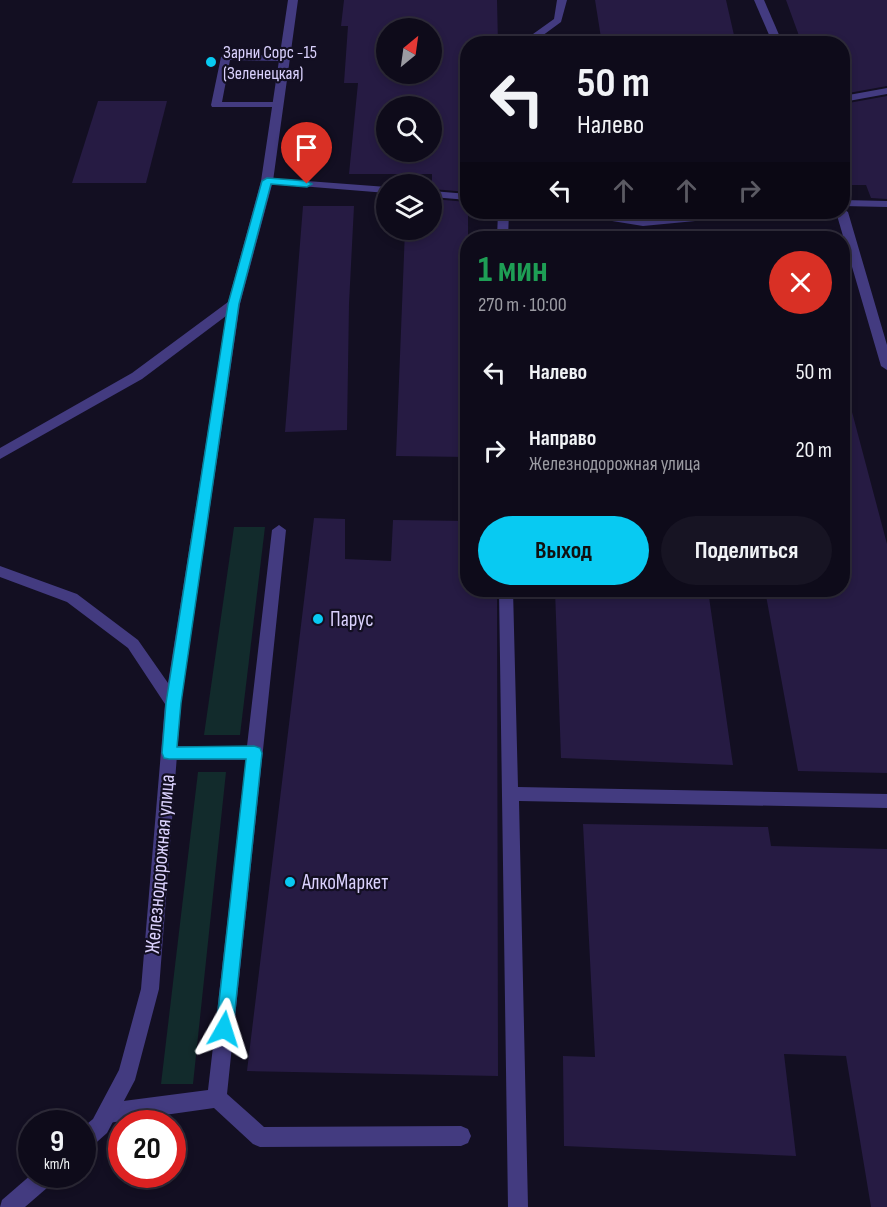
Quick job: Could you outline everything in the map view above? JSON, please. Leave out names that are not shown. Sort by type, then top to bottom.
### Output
[{"type":"street","name":"Железнодорожная улица","points":[[110,1110],[128,1073],[150,989],[173,703],[234,304],[267,181],[293,0]]},
{"type":"street","points":[[535,36],[558,20],[562,0]]},
{"type":"street","points":[[759,0],[775,36]]},
{"type":"street","points":[[278,105],[216,105],[226,57],[284,58]]},
{"type":"street","points":[[850,98],[887,91]]},
{"type":"street","points":[[267,181],[376,189]]},
{"type":"street","points":[[442,195],[460,196]]},
{"type":"street","points":[[850,203],[887,204]]},
{"type":"street","points":[[618,219],[643,223],[681,219]]},
{"type":"street","points":[[850,239],[887,366]]},
{"type":"street","points":[[0,454],[137,375],[234,304]]},
{"type":"street","points":[[217,1098],[279,530]]},
{"type":"street","points":[[0,571],[72,598],[133,644],[173,703]]},
{"type":"street","points":[[506,597],[518,1207]]},
{"type":"street","points":[[169,753],[254,753]]},
{"type":"street","points":[[510,794],[887,801]]},
{"type":"street","points":[[130,1110],[217,1098]]},
{"type":"street","points":[[217,1098],[260,1137],[461,1136]]},
{"type":"street","name":"Железнодорожная улица","points":[[96,1130],[108,1113]]},
{"type":"street","points":[[9,1207],[31,1188]]},
{"type":"green space","points":[[234,527],[265,527],[240,735],[204,735]]},
{"type":"green space","points":[[198,772],[226,772],[193,1084],[161,1084]]},
{"type":"building","points":[[344,0],[497,0],[498,36],[460,36],[460,191],[442,190],[442,174],[349,174],[358,83],[344,83],[348,26],[341,26]]},
{"type":"building","points":[[595,0],[726,0],[734,36],[601,36]]},
{"type":"building","points":[[786,0],[887,0],[887,86],[850,93],[850,36],[799,36]]},
{"type":"building","points":[[887,96],[887,199],[871,198],[866,185],[850,185],[850,103]]},
{"type":"building","points":[[98,101],[167,101],[146,183],[72,183]]},
{"type":"building","points":[[442,200],[460,201],[460,219],[468,219],[468,231],[460,231],[460,457],[396,456],[405,240],[442,240]]},
{"type":"building","points":[[303,206],[354,206],[349,304],[347,430],[285,432]]},
{"type":"building","points":[[850,412],[852,412],[887,544],[887,773],[798,771],[766,597],[850,597]]},
{"type":"building","points":[[314,518],[345,519],[345,559],[391,561],[393,520],[460,521],[460,597],[497,597],[498,1076],[247,1071]]},
{"type":"building","points":[[555,597],[709,597],[733,765],[561,758]]},
{"type":"building","points":[[583,824],[768,827],[771,846],[887,849],[887,1207],[871,1207],[846,1056],[784,1054],[796,1156],[564,1146],[563,1056],[595,1057]]},
{"type":"place","name":"Зарни Сорс -15 (Зеленецкая)","points":[[211,62]]},
{"type":"place","name":"Парус","points":[[318,619]]},
{"type":"place","name":"АлкоМаркет","points":[[290,882]]},
{"type":"route","points":[[224,1029],[254,753],[169,753],[173,703],[234,304],[267,181],[307,184]]}]
